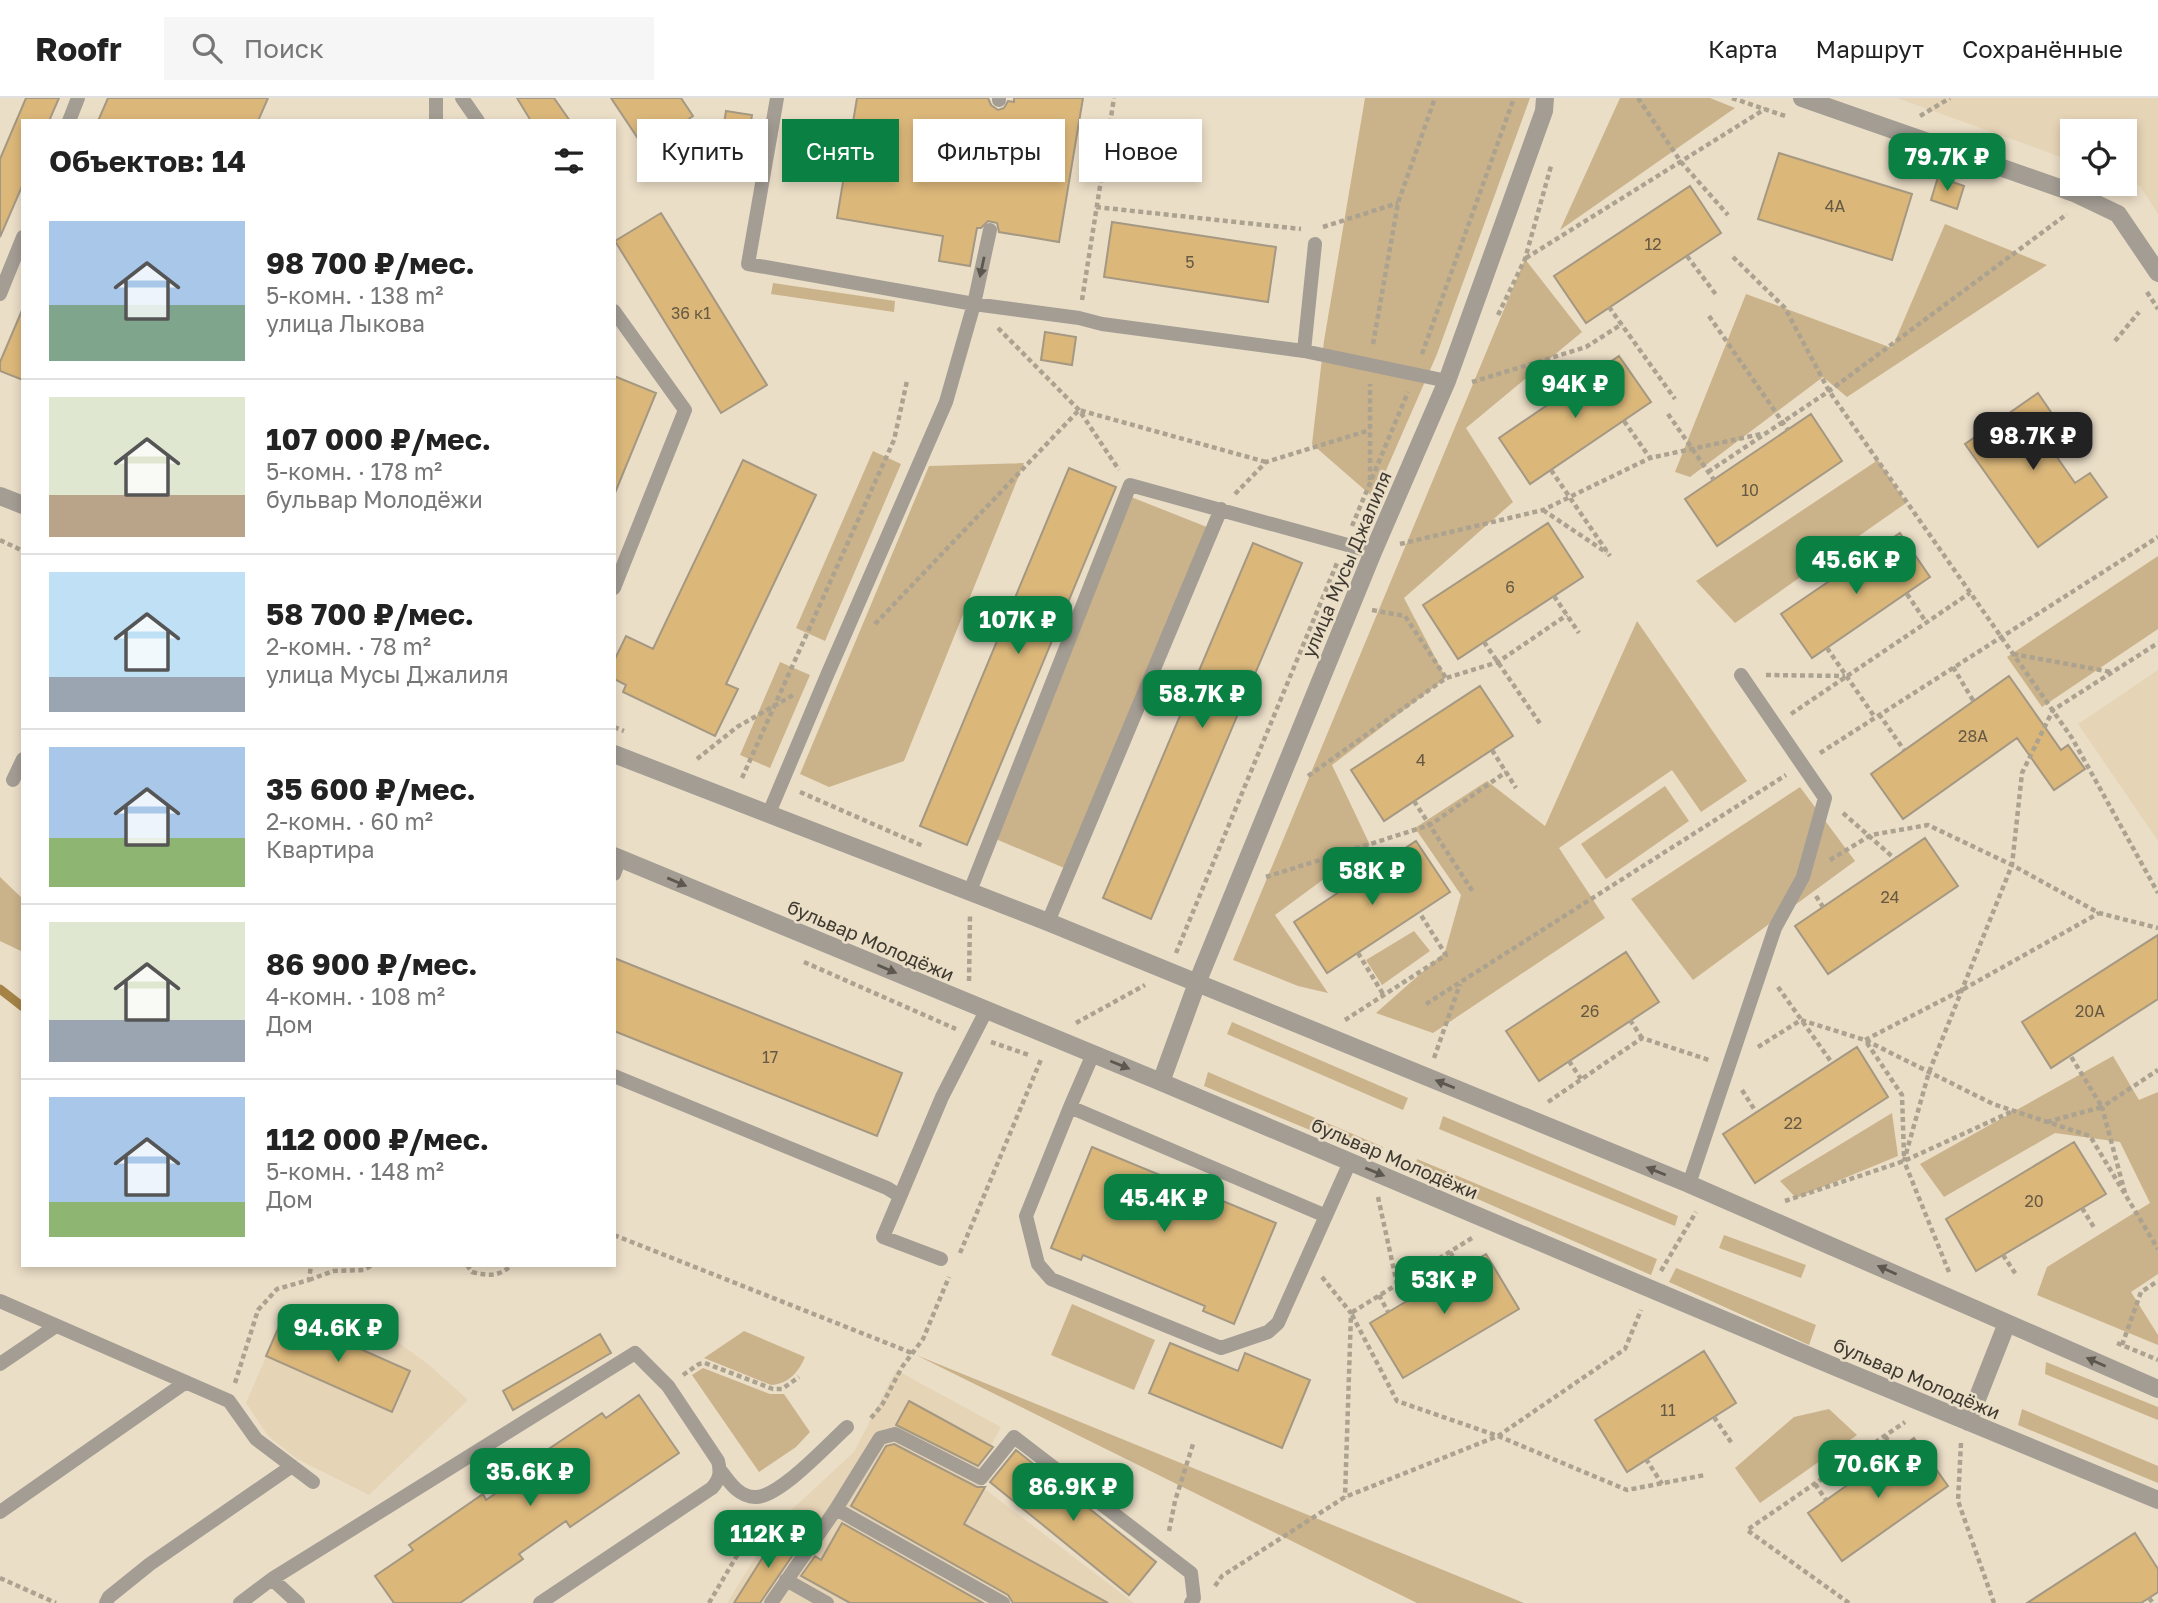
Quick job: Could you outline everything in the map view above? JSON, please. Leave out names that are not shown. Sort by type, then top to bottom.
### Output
[{"type":"street","name":"улица Мусы Джалиля","points":[[1161,1082],[1197,983],[1373,552],[1447,381],[1544,111],[1545,98]]},
{"type":"street","points":[[1802,98],[2074,193],[2118,214],[2158,273]]},
{"type":"street","points":[[0,496],[21,504]]},
{"type":"street","points":[[616,755],[1048,922],[1689,1184],[2158,1389]]},
{"type":"street","name":"бульвар Молодёжи","points":[[616,863],[1161,1082],[2158,1500]]},
{"type":"street","points":[[1968,1422],[2007,1323]]},
{"type":"lane","points":[[70,119],[78,98]]},
{"type":"lane","points":[[436,98],[436,119]]},
{"type":"lane","points":[[462,98],[477,119]]},
{"type":"lane","points":[[777,98],[748,264],[974,304],[1304,351],[1447,381]]},
{"type":"lane","points":[[769,813],[946,402],[974,304],[990,230]]},
{"type":"lane","points":[[1304,351],[1313,237]]},
{"type":"lane","points":[[0,294],[21,242]]},
{"type":"lane","points":[[616,314],[685,410],[616,583]]},
{"type":"lane","points":[[970,891],[1130,485],[1373,552]]},
{"type":"lane","points":[[1048,922],[1221,509]]},
{"type":"lane","points":[[1689,1184],[1775,928],[1803,877],[1825,798],[1741,675]]},
{"type":"lane","points":[[13,780],[21,763]]},
{"type":"lane","points":[[947,1263],[883,1237],[942,1097],[986,1011]]},
{"type":"lane","points":[[1093,1054],[1027,1210],[1027,1222],[1038,1264],[1051,1279],[1190,1345],[1221,1348],[1268,1332],[1278,1323],[1350,1162]]},
{"type":"lane","points":[[616,1077],[887,1188],[900,1196]]},
{"type":"lane","points":[[1070,1108],[1326,1216]]},
{"type":"lane","points":[[0,1301],[229,1401],[256,1439],[313,1482]]},
{"type":"lane","points":[[0,1364],[56,1326]]},
{"type":"lane","points":[[1245,1353],[1252,1338]]},
{"type":"lane","points":[[240,1603],[272,1579],[635,1353],[668,1386],[719,1461],[721,1471],[742,1494],[754,1497],[767,1495],[796,1475],[847,1427]]},
{"type":"lane","points":[[0,1512],[186,1382]]},
{"type":"lane","points":[[771,1603],[880,1438],[895,1434],[981,1478],[1014,1437],[1191,1573],[1194,1598],[1191,1603]]},
{"type":"lane","points":[[106,1603],[109,1597],[150,1564],[292,1466]]},
{"type":"lane","points":[[540,1603],[712,1488],[721,1471]]},
{"type":"lane","points":[[836,1508],[1003,1603]]},
{"type":"lane","points":[[272,1579],[299,1603]]},
{"type":"lane","points":[[786,1580],[827,1603]]},
{"type":"path","points":[[1079,318],[1114,98]]},
{"type":"path","points":[[1370,483],[1370,363],[1398,203],[1435,98]]},
{"type":"path","points":[[1639,98],[1681,162],[1728,215]]},
{"type":"path","points":[[1732,98],[1791,118]]},
{"type":"path","points":[[1913,120],[1950,98]]},
{"type":"path","points":[[1525,259],[1765,109]]},
{"type":"path","points":[[1320,228],[1398,203]]},
{"type":"path","points":[[1097,207],[1313,237]]},
{"type":"path","points":[[2053,211],[2079,219]]},
{"type":"path","points":[[1708,472],[1829,391],[2067,215]]},
{"type":"path","points":[[1687,256],[1717,296]]},
{"type":"path","points":[[1734,257],[1785,308],[1829,391],[2072,738],[2158,893]]},
{"type":"path","points":[[2142,286],[2158,309]]},
{"type":"path","points":[[974,304],[1079,410],[1130,485]]},
{"type":"path","points":[[1609,307],[1675,400]]},
{"type":"path","points":[[2115,341],[2139,312]]},
{"type":"path","points":[[1709,316],[1788,430]]},
{"type":"path","points":[[1447,381],[1465,384],[1586,347],[1622,324]]},
{"type":"path","points":[[742,778],[894,440],[907,381]]},
{"type":"path","points":[[1079,410],[1266,463]]},
{"type":"path","points":[[866,632],[1079,410]]},
{"type":"path","points":[[1668,415],[1714,480]]},
{"type":"path","points":[[1624,421],[1650,458]]},
{"type":"path","points":[[1221,509],[1266,463],[1370,430]]},
{"type":"path","points":[[1373,552],[1543,510],[1650,458],[1765,433]]},
{"type":"path","points":[[1543,510],[1611,556],[1551,470]]},
{"type":"path","points":[[1426,1004],[2158,537]]},
{"type":"path","points":[[0,540],[21,550]]},
{"type":"path","points":[[1776,725],[1970,593]]},
{"type":"path","points":[[1907,594],[1926,622]]},
{"type":"path","points":[[1554,596],[1579,633]]},
{"type":"path","points":[[1369,610],[1405,615],[1446,678]]},
{"type":"path","points":[[1303,779],[1446,678],[1498,662],[1567,615]]},
{"type":"path","points":[[1484,642],[1541,725]]},
{"type":"path","points":[[1904,1161],[1929,1072],[2012,865],[2022,773],[2053,710],[2158,643]]},
{"type":"path","points":[[1827,648],[1904,750]]},
{"type":"path","points":[[2013,654],[2112,672]]},
{"type":"path","points":[[1952,667],[1974,702]]},
{"type":"path","points":[[697,759],[737,727],[772,709],[828,673]]},
{"type":"path","points":[[1741,675],[1846,676]]},
{"type":"path","points":[[1492,750],[1516,788]]},
{"type":"path","points":[[1265,878],[1430,824],[1506,772]]},
{"type":"path","points":[[1825,798],[1871,835],[1895,859]]},
{"type":"path","points":[[1414,801],[1473,892]]},
{"type":"path","points":[[1823,907],[1803,877],[1871,835],[1928,825],[2012,865],[2099,913],[2158,928]]},
{"type":"path","points":[[1341,1023],[1446,955],[1419,912]]},
{"type":"path","points":[[1865,1040],[1962,990],[2099,913]]},
{"type":"path","points":[[1358,953],[1383,994]]},
{"type":"path","points":[[1762,964],[1832,1063]]},
{"type":"path","points":[[958,1255],[1052,1037],[1168,971]]},
{"type":"path","points":[[1433,1060],[1460,983]]},
{"type":"path","points":[[1630,1020],[1642,1038],[1728,1067],[1756,1112]]},
{"type":"path","points":[[1801,1020],[1865,1040],[1993,1104],[2090,1136],[2158,1249]]},
{"type":"path","points":[[1728,1067],[1801,1020]]},
{"type":"path","points":[[1545,1104],[1642,1038]]},
{"type":"path","points":[[1865,1040],[1902,1095],[1904,1161],[1950,1272]]},
{"type":"path","points":[[2070,1055],[2102,1107],[2127,1201]]},
{"type":"path","points":[[1569,1061],[1581,1079]]},
{"type":"path","points":[[2047,1122],[2102,1107],[2158,1070]]},
{"type":"path","points":[[1784,1202],[1904,1161],[2013,1111]]},
{"type":"path","points":[[1209,1594],[1222,1576],[1345,1497],[1498,1436],[1625,1349],[1651,1289],[1707,1192]]},
{"type":"path","points":[[1377,1196],[1396,1284]]},
{"type":"path","points":[[2082,1208],[2095,1229]]},
{"type":"path","points":[[616,1236],[912,1353]]},
{"type":"path","points":[[1351,1313],[1473,1238]]},
{"type":"path","points":[[1450,1252],[1461,1269]]},
{"type":"path","points":[[2003,1255],[2017,1276]]},
{"type":"path","points":[[1307,1257],[1351,1313],[1397,1401],[1498,1436],[1627,1490],[1705,1475]]},
{"type":"path","points":[[882,1405],[902,1367],[923,1339],[947,1263]]},
{"type":"path","points":[[309,1280],[311,1267]]},
{"type":"path","points":[[229,1401],[258,1310],[277,1289],[333,1271],[364,1270],[369,1267]]},
{"type":"path","points":[[468,1267],[472,1272],[488,1276],[501,1275],[510,1267]]},
{"type":"path","points":[[2122,1345],[2141,1292],[2158,1280]]},
{"type":"path","points":[[1379,1295],[1388,1312]]},
{"type":"path","points":[[1345,1497],[1351,1313]]},
{"type":"path","points":[[668,1386],[702,1363],[773,1390],[782,1389],[799,1377]]},
{"type":"path","points":[[1714,1417],[1733,1445]]},
{"type":"path","points":[[1849,1603],[1747,1531],[1905,1422]]},
{"type":"path","points":[[1968,1422],[1960,1445],[1958,1501],[1994,1603]]},
{"type":"path","points":[[1885,1436],[1895,1451]]},
{"type":"path","points":[[1165,1553],[1175,1501],[1194,1441]]},
{"type":"path","points":[[1646,1460],[1662,1484]]},
{"type":"path","points":[[1815,1484],[1826,1500]]},
{"type":"path","points":[[0,1578],[56,1603]]},
{"type":"shaded area","points":[[1365,98],[1530,98],[1437,354],[1374,498],[1312,444],[1324,341]]},
{"type":"shaded area","points":[[1620,98],[1710,98],[1735,108],[1560,230]]},
{"type":"shaded area","points":[[1897,98],[2158,98],[2158,214],[2137,185],[2137,119],[2060,119],[2060,157]]},
{"type":"shaded area","points":[[1945,224],[2047,265],[1847,397],[1823,377],[1690,477],[1675,472],[1746,294],[1892,348]]},
{"type":"shaded area","points":[[1525,259],[1582,332],[1466,428],[1513,502],[1404,598],[1446,678],[1332,765],[1370,845],[1275,915],[1328,993],[1298,986],[1233,960]]},
{"type":"shaded area","points":[[773,283],[895,301],[894,312],[771,294]]},
{"type":"shaded area","points":[[873,451],[901,464],[825,641],[796,628]]},
{"type":"shaded area","points":[[1878,460],[1906,503],[1735,623],[1696,581]]},
{"type":"shaded area","points":[[1024,463],[904,761],[829,787],[800,774],[929,466]]},
{"type":"shaded area","points":[[1126,495],[1212,529],[1069,870],[991,837]]},
{"type":"shaded area","points":[[2158,556],[2158,629],[2042,707],[2007,657]]},
{"type":"shaded area","points":[[1637,621],[1747,781],[1701,812],[1672,770],[1559,848],[1605,918],[1433,1033],[1376,1013],[1445,952],[1461,895],[1415,828],[1487,781],[1545,826]]},
{"type":"shaded area","points":[[780,662],[810,675],[770,768],[740,755]]},
{"type":"shaded area","points":[[2158,670],[2158,841],[2078,724]]},
{"type":"shaded area","points":[[1665,786],[1689,821],[1606,879],[1581,844]]},
{"type":"shaded area","points":[[1800,787],[1855,861],[1693,980],[1631,899]]},
{"type":"shaded area","points":[[0,877],[21,897],[21,951],[0,941]]},
{"type":"shaded area","points":[[1414,931],[1430,951],[1382,985],[1366,960]]},
{"type":"shaded area","points":[[1232,1022],[1408,1098],[1403,1110],[1227,1034]]},
{"type":"shaded area","points":[[2113,1056],[2139,1100],[2158,1092],[2158,1274],[2131,1292],[2158,1335],[2158,1345],[2037,1295],[2047,1267],[2150,1203],[2120,1142],[2055,1133],[1944,1197],[1920,1164]]},
{"type":"shaded area","points":[[1208,1072],[1383,1147],[1380,1159],[1204,1086]]},
{"type":"shaded area","points":[[1892,1113],[1898,1156],[1796,1198],[1780,1181]]},
{"type":"shaded area","points":[[1443,1116],[1678,1216],[1675,1226],[1439,1129]]},
{"type":"shaded area","points":[[1417,1159],[1657,1259],[1651,1275],[1414,1171]]},
{"type":"shaded area","points":[[1724,1235],[1806,1265],[1801,1278],[1719,1248]]},
{"type":"shaded area","points":[[1676,1268],[1816,1325],[1809,1345],[1669,1282]]},
{"type":"shaded area","points":[[1072,1304],[1155,1340],[1134,1390],[1051,1355]]},
{"type":"shaded area","points":[[284,1315],[333,1337],[360,1315],[428,1364],[468,1400],[369,1495],[297,1459],[268,1436],[246,1403]]},
{"type":"shaded area","points":[[744,1331],[805,1357],[800,1367],[788,1379],[771,1385],[704,1358]]},
{"type":"shaded area","points":[[916,1355],[1524,1603],[1417,1603]]},
{"type":"shaded area","points":[[2046,1362],[2158,1407],[2158,1420],[2045,1374]]},
{"type":"shaded area","points":[[703,1368],[770,1394],[784,1394],[810,1432],[796,1447],[759,1472],[692,1375]]},
{"type":"shaded area","points":[[896,1370],[1001,1427],[973,1480],[1134,1603],[727,1603],[776,1524],[854,1452]]},
{"type":"shaded area","points":[[1829,1409],[1857,1435],[1760,1503],[1735,1468],[1794,1417]]},
{"type":"shaded area","points":[[2022,1409],[2158,1466],[2158,1483],[2018,1425]]},
{"type":"building","points":[[26,98],[59,98],[50,119],[21,119],[21,189],[0,237],[0,159]]},
{"type":"building","points":[[108,98],[268,98],[259,119],[99,119]]},
{"type":"building","points":[[517,98],[554,98],[569,119],[530,119]]},
{"type":"building","points":[[611,98],[681,98],[693,116],[689,119],[637,119],[637,137]]},
{"type":"building","points":[[857,98],[988,98],[991,105],[998,110],[1004,108],[1008,101],[1014,102],[1014,98],[1083,98],[1059,242],[999,232],[997,223],[988,221],[981,228],[977,228],[970,266],[939,261],[943,236],[837,218],[843,182],[899,182],[899,119],[854,119]]},
{"type":"building","points":[[726,111],[752,115],[751,119],[725,119]]},
{"type":"building","points":[[1779,153],[1912,194],[1892,260],[1758,219]]},
{"type":"building","points":[[1938,177],[1964,186],[1957,209],[1931,200]]},
{"type":"building","points":[[1690,186],[1721,233],[1586,323],[1554,276]]},
{"type":"building","points":[[661,213],[767,385],[721,413],[616,240]]},
{"type":"building","points":[[1112,222],[1276,247],[1268,302],[1104,277]]},
{"type":"building","points":[[21,313],[21,379],[0,371],[0,362]]},
{"type":"building","points":[[1045,332],[1076,337],[1072,365],[1041,360]]},
{"type":"building","points":[[1619,356],[1651,402],[1530,484],[1499,438]]},
{"type":"building","points":[[616,377],[656,393],[616,491]]},
{"type":"building","points":[[2038,393],[2055,418],[2038,430],[2075,483],[2090,473],[2107,497],[2038,547],[1965,444]]},
{"type":"building","points":[[1811,414],[1842,461],[1717,546],[1685,499]]},
{"type":"building","points":[[743,460],[816,495],[726,684],[738,689],[715,736],[623,692],[626,685],[616,680],[616,657],[626,636],[653,649]]},
{"type":"building","points":[[1069,468],[1116,487],[967,845],[920,826]]},
{"type":"building","points":[[1548,523],[1583,577],[1458,659],[1423,605]]},
{"type":"building","points":[[1900,533],[1930,577],[1812,658],[1781,614]]},
{"type":"building","points":[[1253,543],[1302,563],[1151,919],[1103,898]]},
{"type":"building","points":[[2009,676],[2061,750],[2068,745],[2085,769],[2054,790],[2017,738],[1903,819],[1871,774]]},
{"type":"building","points":[[1480,686],[1513,736],[1384,821],[1351,770]]},
{"type":"building","points":[[1925,838],[1958,886],[1828,974],[1795,926]]},
{"type":"building","points":[[1416,841],[1450,892],[1327,973],[1294,922]]},
{"type":"building","points":[[2158,935],[2158,999],[2051,1068],[2022,1022]]},
{"type":"building","points":[[1626,952],[1659,1002],[1539,1081],[1506,1031]]},
{"type":"building","points":[[616,959],[902,1073],[877,1136],[616,1032]]},
{"type":"building","points":[[1857,1047],[1888,1097],[1755,1183],[1723,1134]]},
{"type":"building","points":[[2074,1142],[2106,1194],[1976,1271],[1946,1219]]},
{"type":"building","points":[[1092,1147],[1276,1223],[1234,1324],[1203,1311],[1205,1306],[1083,1255],[1081,1260],[1051,1248]]},
{"type":"building","points":[[1486,1254],[1519,1309],[1403,1378],[1370,1323]]},
{"type":"building","points":[[284,1315],[410,1371],[392,1412],[266,1356]]},
{"type":"building","points":[[600,1334],[611,1353],[513,1410],[503,1391]]},
{"type":"building","points":[[1170,1343],[1238,1371],[1245,1353],[1310,1380],[1282,1448],[1149,1393]]},
{"type":"building","points":[[1704,1351],[1736,1403],[1627,1472],[1595,1420]]},
{"type":"building","points":[[639,1395],[679,1453],[570,1527],[566,1521],[519,1554],[523,1559],[460,1603],[394,1603],[375,1576],[413,1550],[409,1545],[483,1494],[486,1500],[532,1468],[528,1463],[602,1413],[606,1418]]},
{"type":"building","points":[[909,1401],[993,1447],[978,1466],[896,1425]]},
{"type":"building","points":[[1914,1438],[1948,1486],[1842,1561],[1808,1513]]},
{"type":"building","points":[[894,1444],[977,1487],[985,1487],[964,1524],[1108,1603],[1013,1603],[1008,1595],[851,1506],[886,1446]]},
{"type":"building","points":[[1016,1450],[1156,1562],[1129,1595],[990,1482]]},
{"type":"building","points":[[842,1523],[983,1603],[850,1603],[801,1576],[815,1556],[821,1560]]},
{"type":"building","points":[[778,1533],[799,1546],[760,1603],[734,1603]]},
{"type":"building","points":[[2135,1533],[2158,1569],[2158,1592],[2149,1598],[2141,1603],[2027,1603]]},
{"type":"waterway","points":[[0,989],[21,1005]]}]
